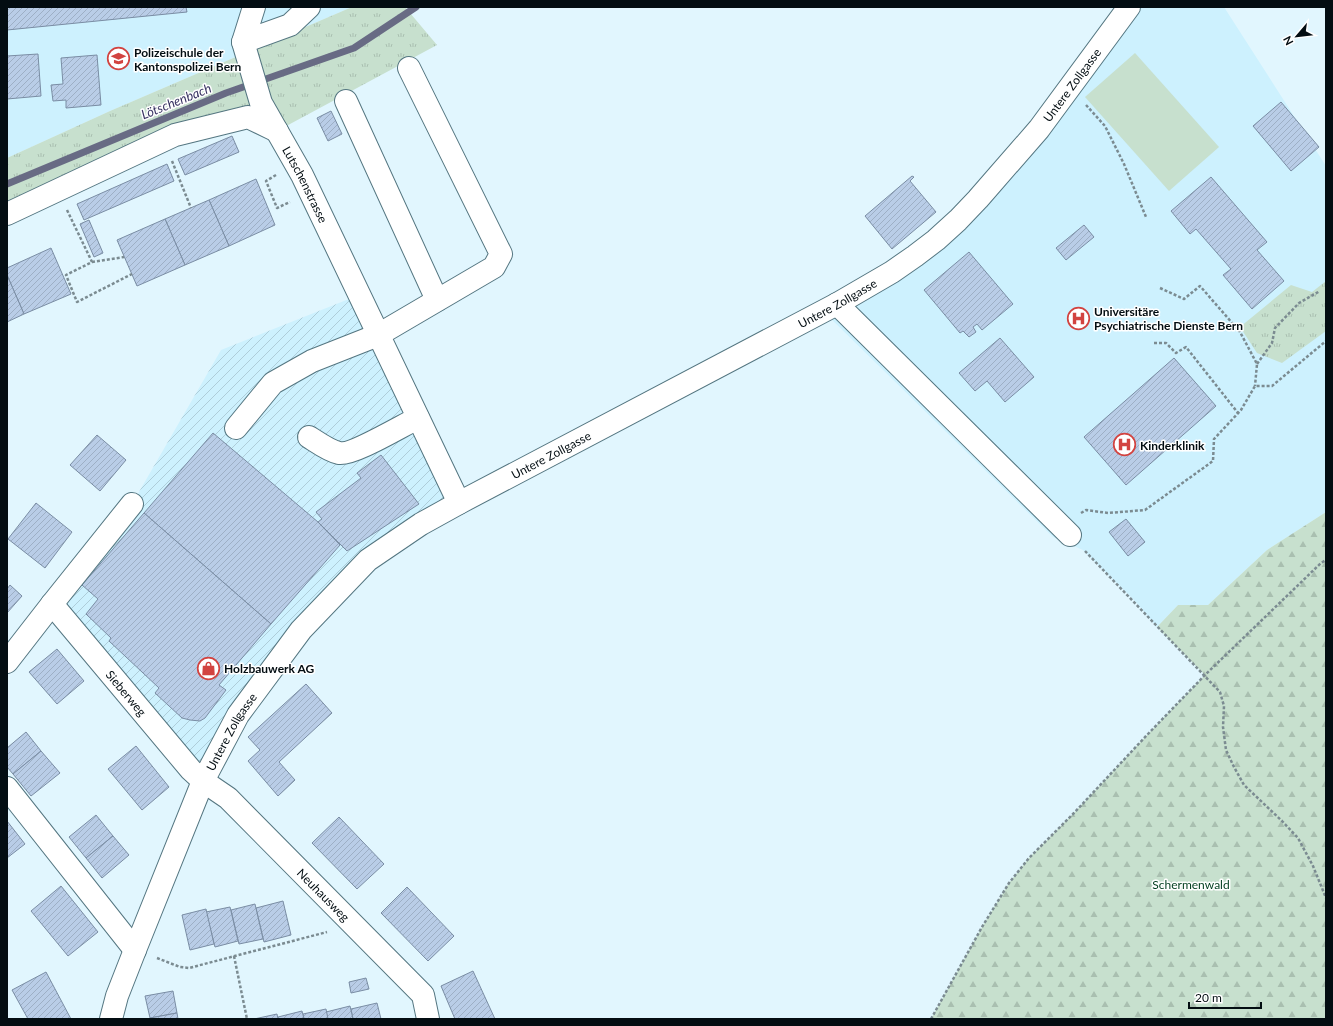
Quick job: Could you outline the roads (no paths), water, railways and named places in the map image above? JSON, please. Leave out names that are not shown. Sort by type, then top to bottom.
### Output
[{"type":"street","points":[[243,42],[254,7]]},
{"type":"street","points":[[243,42],[290,25],[309,7]]},
{"type":"street","name":"Untere Zollgasse","points":[[111,1019],[135,950],[203,781],[238,715],[301,630],[368,560],[421,524],[459,503],[837,304],[892,272],[936,240],[958,220],[988,187],[1039,129],[1129,7]]},
{"type":"street","name":"Lutschenstrasse","points":[[243,42],[261,103],[302,175],[459,503]]},
{"type":"street","points":[[236,428],[273,383],[312,362],[378,334],[494,267],[501,254],[409,68]]},
{"type":"street","points":[[346,101],[437,300]]},
{"type":"street","points":[[7,214],[175,134],[248,117],[277,132]]},
{"type":"street","points":[[837,304],[1065,530]]},
{"type":"street","points":[[309,437],[339,453],[352,452],[418,418]]},
{"type":"street","points":[[7,662],[132,504]]},
{"type":"street","name":"Sieberweg","points":[[52,604],[191,770],[203,781]]},
{"type":"street","name":"Neuhausweg","points":[[203,781],[228,798],[422,995],[428,1019]]},
{"type":"street","points":[[7,788],[135,950]]},
{"type":"waterway","name":"Lötschenbach","points":[[7,184],[226,93],[354,48],[416,7]]},
{"type":"place","name":"Polizeischule der Kantonspolizei Bern","points":[[119,59]]},
{"type":"place","name":"Universitäre Psychiatrische Dienste Bern","points":[[1078,318]]},
{"type":"place","name":"Kinderklinik","points":[[1125,445]]},
{"type":"place","name":"Holzbauwerk AG","points":[[208,668]]},
{"type":"park label","name":"Schermenwald","points":[[1191,884]]}]
